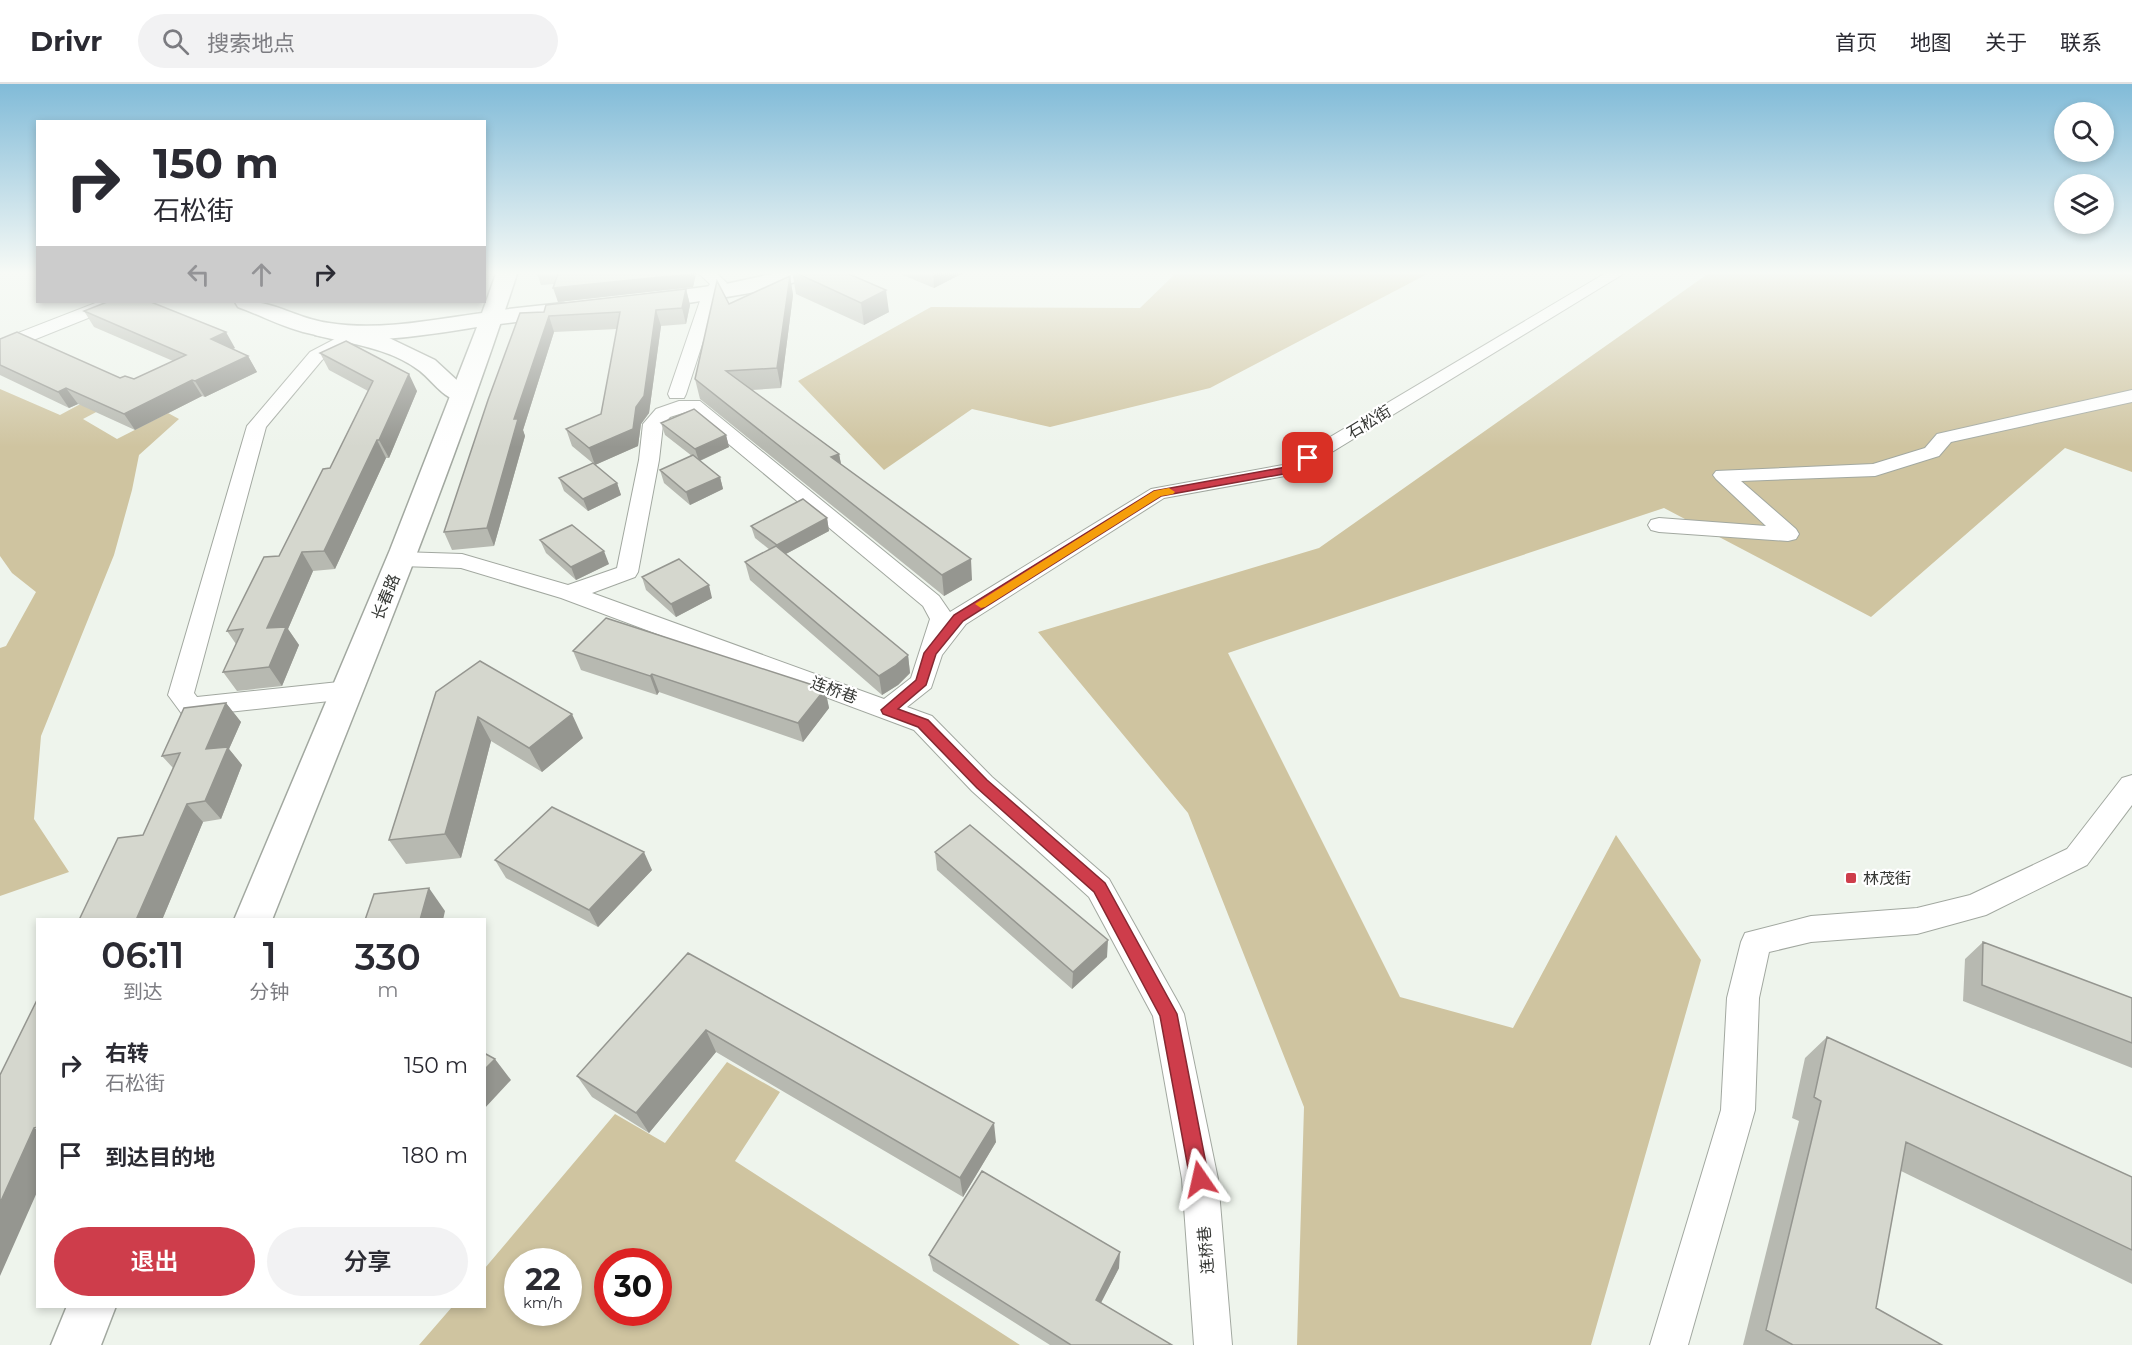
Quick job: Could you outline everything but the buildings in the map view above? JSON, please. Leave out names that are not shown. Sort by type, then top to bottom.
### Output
[{"type":"main road","points":[[322,330],[376,341],[427,365],[461,395]]},
{"type":"main road","points":[[335,330],[361,332],[392,330]]},
{"type":"main road","name":"长春路","points":[[254,918],[401,560],[486,330]]},
{"type":"main road","points":[[76,1345],[91,1308]]},
{"type":"street","points":[[0,345],[43,330]]},
{"type":"street","points":[[677,394],[697,330]]},
{"type":"street","name":"石松街","points":[[887,710],[922,682],[930,653],[958,618],[1158,494],[1289,470],[1522,330]]},
{"type":"street","points":[[348,690],[191,707],[181,695],[257,426],[316,356],[350,336]]},
{"type":"street","points":[[1659,525],[1788,534],[1723,475],[1875,470],[1932,452],[1944,438],[2132,396]]},
{"type":"street","points":[[569,593],[627,572],[654,424],[663,414],[679,407],[693,405],[931,602],[942,619],[930,653]]},
{"type":"street","name":"连桥巷","points":[[401,560],[462,561],[569,593],[923,723],[982,784],[1099,888],[1168,1014],[1200,1179],[1213,1345]]},
{"type":"street","points":[[1669,1345],[1738,1110],[1743,998],[1756,942],[1811,929],[1917,921],[1976,906],[2076,857],[2130,792]]},
{"type":"shaded area","points":[[890,330],[1321,330],[1210,388],[1050,427],[972,409],[884,470],[798,381]]},
{"type":"shaded area","points":[[1629,330],[2132,330],[2132,472],[2065,448],[1871,617],[1664,508],[1228,653],[1400,997],[1513,1028],[1616,835],[1701,960],[1591,1345],[1297,1345],[1304,1107],[1188,813],[1038,632],[1319,548]]},
{"type":"shaded area","points":[[0,389],[60,415],[99,394],[119,400],[83,419],[117,439],[168,413],[179,419],[139,455],[114,555],[41,736],[34,819],[69,872],[0,896],[0,648],[6,646],[36,592],[12,573],[0,556]]},
{"type":"shaded area","points":[[727,1062],[780,1092],[735,1161],[1020,1345],[419,1345],[451,1308],[486,1308],[486,1267],[615,1114],[665,1143]]},
{"type":"slow traffic","points":[[981,604],[1158,494],[1169,492]]},
{"type":"place","name":"林茂街","points":[[1851,878]]},
{"type":"route","points":[[1200,1179],[1168,1014],[1099,888],[982,784],[923,723],[887,710],[922,682],[930,653],[958,618],[1158,494],[1289,470],[1308,458]]}]
